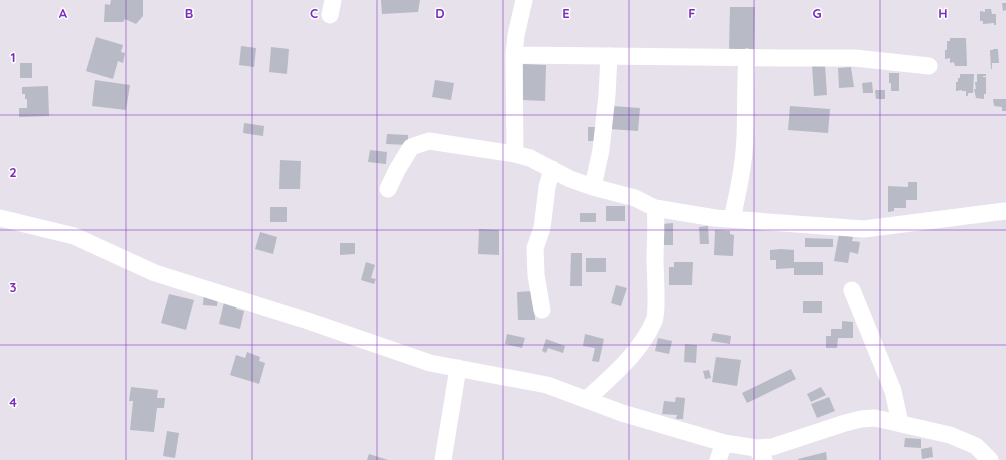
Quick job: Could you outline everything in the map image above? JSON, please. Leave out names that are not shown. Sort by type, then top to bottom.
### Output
[{"type":"street","points":[[515,154],[514,55],[516,35],[524,0]]},
{"type":"street","points":[[514,55],[855,58],[929,66]]},
{"type":"street","points":[[593,188],[601,150],[607,95],[608,56]]},
{"type":"street","points":[[732,219],[739,191],[745,139],[745,82],[747,58]]},
{"type":"street","points":[[388,189],[397,170],[411,147],[429,141],[515,154],[530,158],[570,179],[593,188],[635,198],[655,208],[715,218],[864,229],[1005,211]]},
{"type":"street","points":[[542,310],[536,275],[535,248],[542,228],[552,170]]},
{"type":"street","points":[[587,399],[638,347],[655,320],[655,258],[657,224],[655,208]]},
{"type":"street","points":[[0,218],[74,236],[155,273],[308,321],[430,363],[547,385],[622,413],[760,454],[772,447],[846,422],[875,418],[950,435],[976,446],[990,460]]},
{"type":"street","points":[[852,290],[892,391],[900,423]]},
{"type":"street","points":[[443,460],[458,368]]},
{"type":"street","points":[[718,460],[724,443]]},
{"type":"building","points":[[111,0],[143,0],[143,16],[136,24],[125,19],[123,22],[104,22],[105,4],[110,5]]},
{"type":"building","points":[[381,0],[420,0],[418,12],[382,14]]},
{"type":"building","points":[[1002,3],[1006,3],[1006,10],[1003,11]]},
{"type":"building","points":[[730,7],[755,7],[754,51],[729,51]]},
{"type":"building","points":[[985,9],[991,9],[992,14],[996,14],[996,25],[994,25],[994,23],[983,24],[983,21],[980,21],[980,11],[985,12]]},
{"type":"building","points":[[96,37],[123,45],[121,52],[125,53],[123,63],[118,61],[113,79],[86,71]]},
{"type":"building","points":[[950,38],[966,38],[967,66],[955,66],[954,62],[950,63],[950,58],[945,59],[947,41],[950,41]]},
{"type":"building","points":[[241,46],[256,48],[254,67],[239,65]]},
{"type":"building","points":[[271,47],[289,49],[287,74],[269,72]]},
{"type":"building","points":[[998,49],[999,63],[992,63],[991,69],[990,50]]},
{"type":"building","points":[[20,63],[32,63],[32,78],[20,78]]},
{"type":"building","points":[[523,64],[546,65],[545,101],[523,100]]},
{"type":"building","points":[[812,65],[825,65],[827,95],[814,96]]},
{"type":"building","points":[[851,67],[854,87],[839,88],[838,68]]},
{"type":"building","points":[[889,73],[899,73],[899,91],[891,91]]},
{"type":"building","points":[[960,74],[974,74],[973,93],[968,93],[968,96],[966,96],[966,91],[956,91],[956,82],[958,82],[958,78],[960,78]]},
{"type":"building","points":[[977,74],[986,74],[986,76],[983,76],[986,77],[986,94],[984,94],[984,99],[976,98],[974,89],[976,89],[975,82],[977,82]]},
{"type":"building","points":[[95,80],[130,85],[126,110],[92,106]]},
{"type":"building","points":[[435,80],[454,83],[451,100],[432,97]]},
{"type":"building","points":[[872,82],[873,93],[863,93],[862,83]]},
{"type":"building","points":[[48,86],[49,116],[19,117],[19,108],[27,108],[27,99],[25,99],[25,94],[22,94],[22,87]]},
{"type":"building","points":[[875,90],[885,90],[885,99],[876,99]]},
{"type":"building","points":[[993,99],[1006,99],[1006,111],[1002,111],[1002,107],[994,106]]},
{"type":"building","points":[[612,106],[640,108],[638,131],[610,129]]},
{"type":"building","points":[[790,106],[830,109],[828,133],[788,130]]},
{"type":"building","points":[[244,123],[264,126],[263,136],[243,133]]},
{"type":"building","points":[[588,127],[597,127],[597,141],[588,141]]},
{"type":"building","points":[[387,134],[408,135],[408,145],[386,144]]},
{"type":"building","points":[[370,150],[387,152],[386,164],[368,162]]},
{"type":"building","points":[[280,160],[301,161],[300,189],[279,189]]},
{"type":"building","points":[[908,182],[917,182],[917,200],[906,200],[906,208],[894,208],[894,211],[888,212],[888,186],[908,187]]},
{"type":"building","points":[[606,206],[625,206],[625,221],[606,221]]},
{"type":"building","points":[[270,207],[287,207],[287,222],[270,222]]},
{"type":"building","points":[[580,213],[596,213],[596,222],[580,222]]},
{"type":"building","points":[[673,223],[673,245],[662,245],[662,224]]},
{"type":"building","points":[[708,226],[709,244],[700,244],[699,227]]},
{"type":"building","points":[[479,229],[499,230],[499,255],[478,254]]},
{"type":"building","points":[[715,230],[730,231],[730,234],[734,235],[733,256],[714,255]]},
{"type":"building","points":[[260,232],[277,237],[273,254],[255,249]]},
{"type":"building","points":[[839,234],[853,237],[852,241],[860,242],[858,254],[850,252],[848,263],[834,261]]},
{"type":"building","points":[[805,238],[833,239],[833,247],[805,247]]},
{"type":"building","points":[[340,243],[355,243],[355,254],[340,255]]},
{"type":"building","points":[[770,250],[794,250],[794,262],[823,262],[823,275],[794,275],[794,268],[776,269],[776,260],[770,260]]},
{"type":"building","points":[[571,253],[582,253],[582,286],[570,286]]},
{"type":"building","points":[[586,258],[606,258],[606,272],[586,272]]},
{"type":"building","points":[[366,262],[375,265],[371,278],[376,279],[374,284],[361,280]]},
{"type":"building","points":[[674,262],[693,262],[692,285],[669,285],[669,267],[674,267]]},
{"type":"building","points":[[616,285],[627,288],[621,306],[611,303]]},
{"type":"building","points":[[534,291],[535,320],[518,320],[517,292]]},
{"type":"building","points":[[204,292],[218,293],[217,306],[203,305]]},
{"type":"building","points":[[169,294],[194,300],[186,330],[161,323]]},
{"type":"building","points":[[803,301],[822,301],[822,313],[803,313]]},
{"type":"building","points":[[224,302],[237,305],[236,309],[244,311],[240,329],[219,324]]},
{"type":"building","points":[[842,321],[853,322],[853,338],[838,338],[837,348],[826,348],[826,336],[831,336],[831,329],[842,329]]},
{"type":"building","points":[[713,333],[731,336],[730,344],[711,341]]},
{"type":"building","points":[[507,334],[525,338],[522,348],[505,344]]},
{"type":"building","points":[[585,334],[604,339],[599,362],[592,361],[595,348],[583,346]]},
{"type":"building","points":[[658,338],[672,341],[669,354],[655,351]]},
{"type":"building","points":[[546,339],[565,346],[563,353],[548,348],[546,353],[542,351]]},
{"type":"building","points":[[685,344],[697,345],[696,363],[684,362]]},
{"type":"building","points":[[247,352],[260,357],[259,361],[265,363],[259,384],[230,375],[236,355],[245,358]]},
{"type":"building","points":[[716,357],[741,360],[737,386],[712,382]]},
{"type":"building","points":[[791,369],[796,379],[747,403],[742,393]]},
{"type":"building","points":[[709,370],[711,378],[705,379],[703,371]]},
{"type":"building","points":[[131,387],[158,390],[157,398],[165,398],[164,408],[157,408],[154,432],[130,430],[133,401],[129,401]]},
{"type":"building","points":[[821,387],[826,395],[811,402],[807,394]]},
{"type":"building","points":[[676,397],[685,398],[683,419],[676,419],[677,415],[662,414],[664,401],[675,402]]},
{"type":"building","points":[[829,397],[835,411],[817,418],[811,404]]},
{"type":"building","points":[[167,431],[179,433],[175,458],[163,456]]},
{"type":"building","points":[[905,438],[921,439],[921,448],[904,447]]},
{"type":"building","points":[[932,447],[933,457],[922,459],[921,449]]},
{"type":"building","points":[[826,452],[827,460],[798,460],[798,459]]},
{"type":"building","points":[[369,454],[388,460],[367,460]]}]
